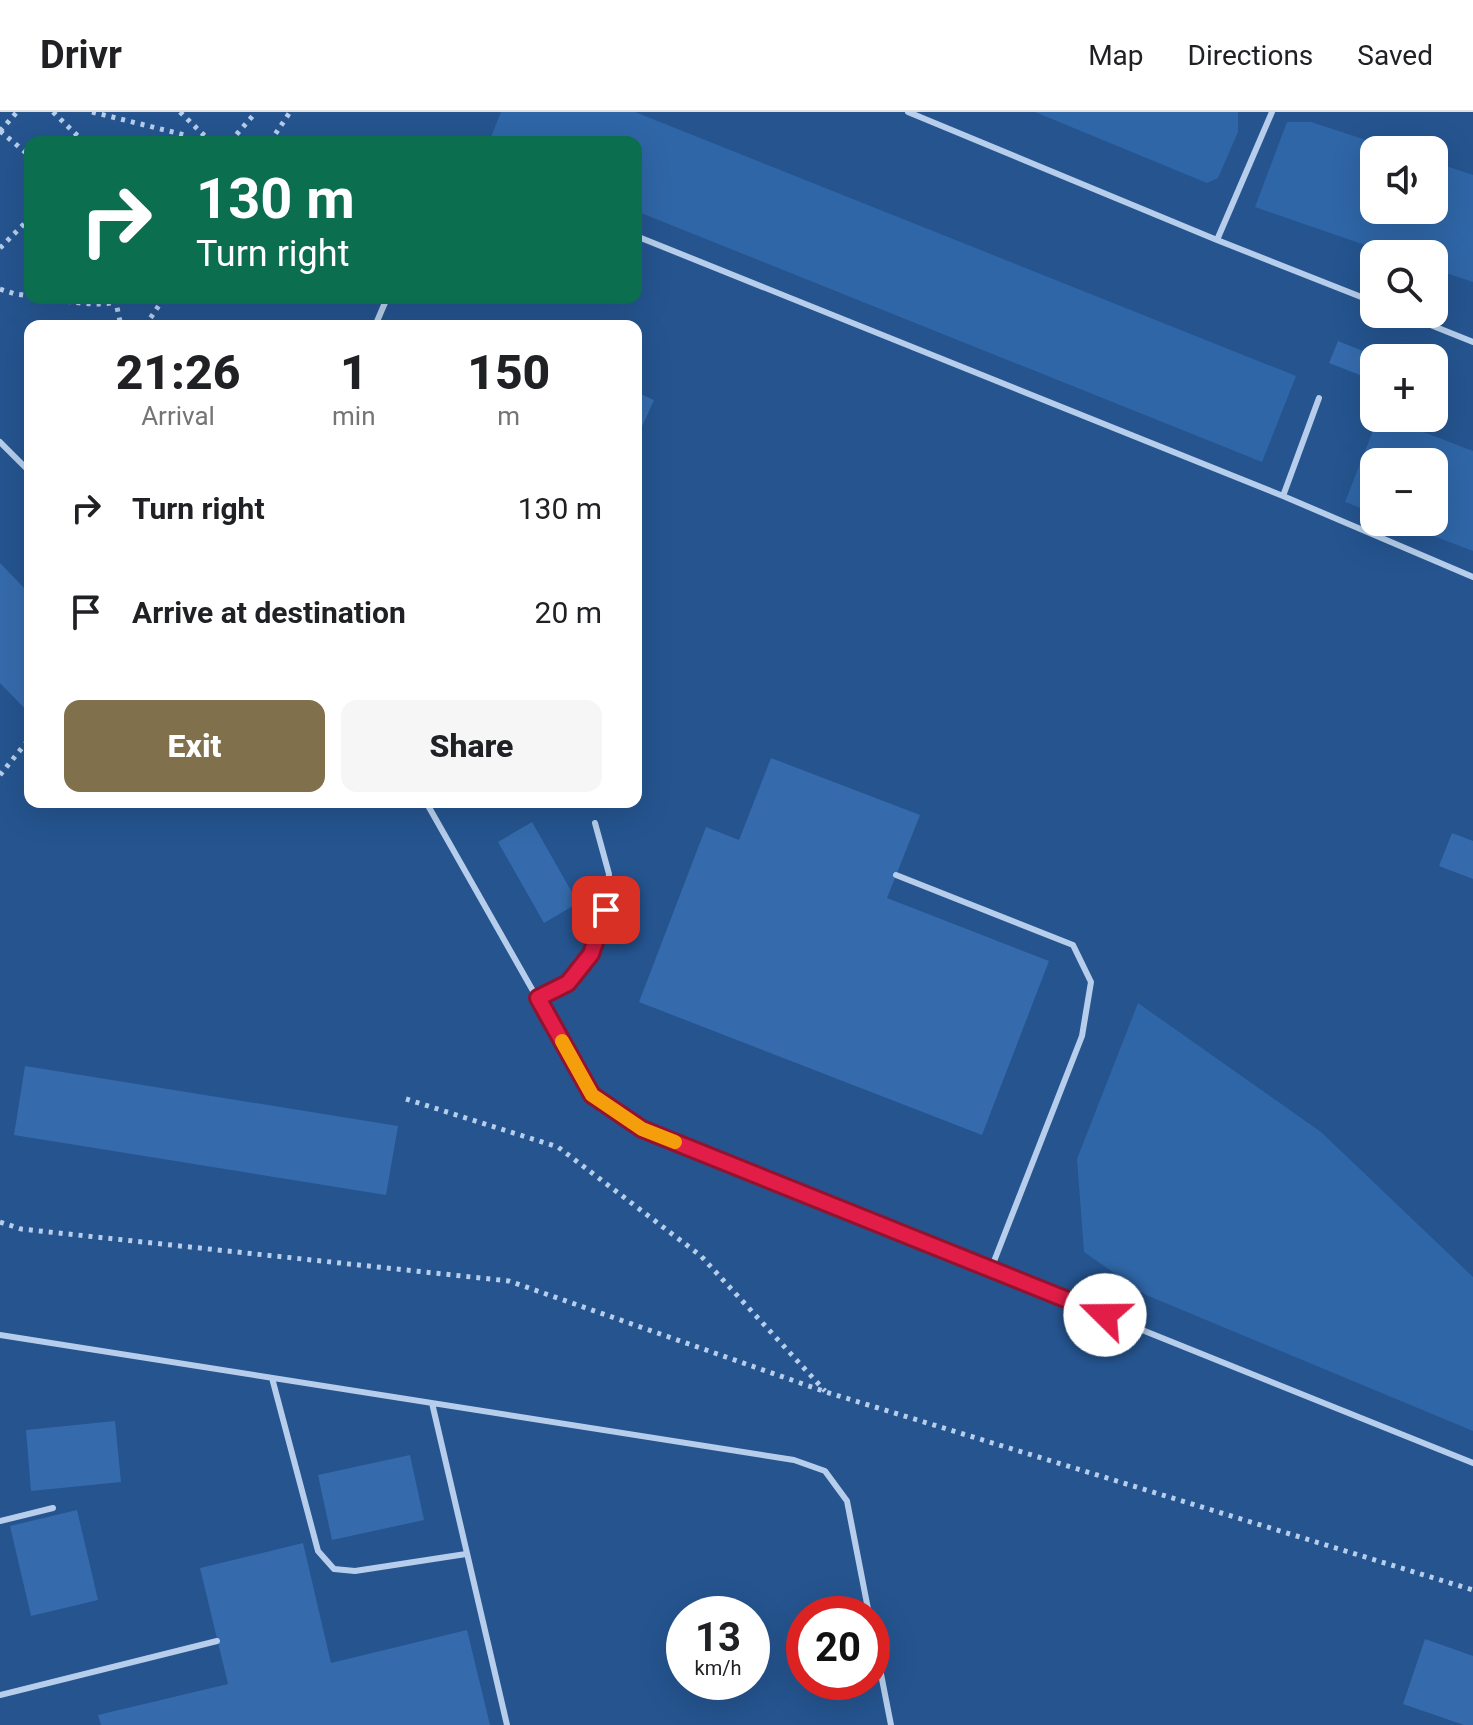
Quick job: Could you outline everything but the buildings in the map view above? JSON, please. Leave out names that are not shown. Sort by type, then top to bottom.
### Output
[{"type":"lane","points":[[908,112],[1360,296]]},
{"type":"lane","points":[[1217,240],[1272,112]]},
{"type":"lane","points":[[642,238],[1283,496],[1473,577]]},
{"type":"lane","points":[[1438,328],[1473,342]]},
{"type":"lane","points":[[1283,496],[1319,398]]},
{"type":"lane","points":[[0,442],[24,466]]},
{"type":"lane","points":[[429,808],[592,1095],[642,1129],[1473,1463]]},
{"type":"lane","points":[[538,998],[568,983],[591,954],[606,910],[609,874],[595,823]]},
{"type":"lane","points":[[896,875],[1073,945],[1091,982],[1082,1036],[991,1269]]},
{"type":"lane","points":[[0,1335],[794,1460],[825,1471],[847,1501],[865,1596]]},
{"type":"lane","points":[[272,1378],[318,1551],[334,1569],[355,1571],[466,1554]]},
{"type":"lane","points":[[432,1403],[507,1725]]},
{"type":"lane","points":[[0,1521],[53,1508]]},
{"type":"lane","points":[[0,1695],[217,1641]]},
{"type":"lane","points":[[886,1700],[891,1725]]},
{"type":"path","points":[[17,112],[0,131],[24,151]]},
{"type":"path","points":[[53,112],[78,136]]},
{"type":"path","points":[[92,112],[186,136]]},
{"type":"path","points":[[180,112],[205,136]]},
{"type":"path","points":[[235,136],[256,112]]},
{"type":"path","points":[[274,136],[290,112]]},
{"type":"path","points":[[0,248],[24,224]]},
{"type":"path","points":[[0,289],[24,295]]},
{"type":"path","points":[[0,775],[24,745]]},
{"type":"path","points":[[406,1099],[558,1147],[701,1256],[826,1392]]},
{"type":"path","points":[[0,1222],[21,1229],[509,1281],[826,1392],[1473,1590]]},
{"type":"shaded area","points":[[501,112],[635,112],[1296,376],[1262,462],[642,213],[642,136],[491,136]]},
{"type":"shaded area","points":[[1035,112],[1238,112],[1238,132],[1218,178],[1207,183]]},
{"type":"shaded area","points":[[1287,122],[1311,122],[1360,138],[1360,224],[1448,224],[1448,167],[1473,175],[1473,282],[1448,274],[1448,240],[1360,240],[1360,243],[1255,207]]},
{"type":"shaded area","points":[[1372,432],[1423,432],[1473,451],[1473,551],[1434,536],[1448,536],[1448,448],[1366,448]]},
{"type":"shaded area","points":[[1360,464],[1360,508],[1345,502]]},
{"type":"shaded area","points":[[1138,1003],[1321,1132],[1473,1277],[1473,1431],[1146,1295],[1084,1252],[1077,1159]]},
{"type":"slow traffic","points":[[562,1041],[592,1095],[642,1129],[675,1142]]},
{"type":"route","points":[[606,910],[591,954],[568,983],[538,998],[592,1095],[642,1129],[1105,1315]]}]
